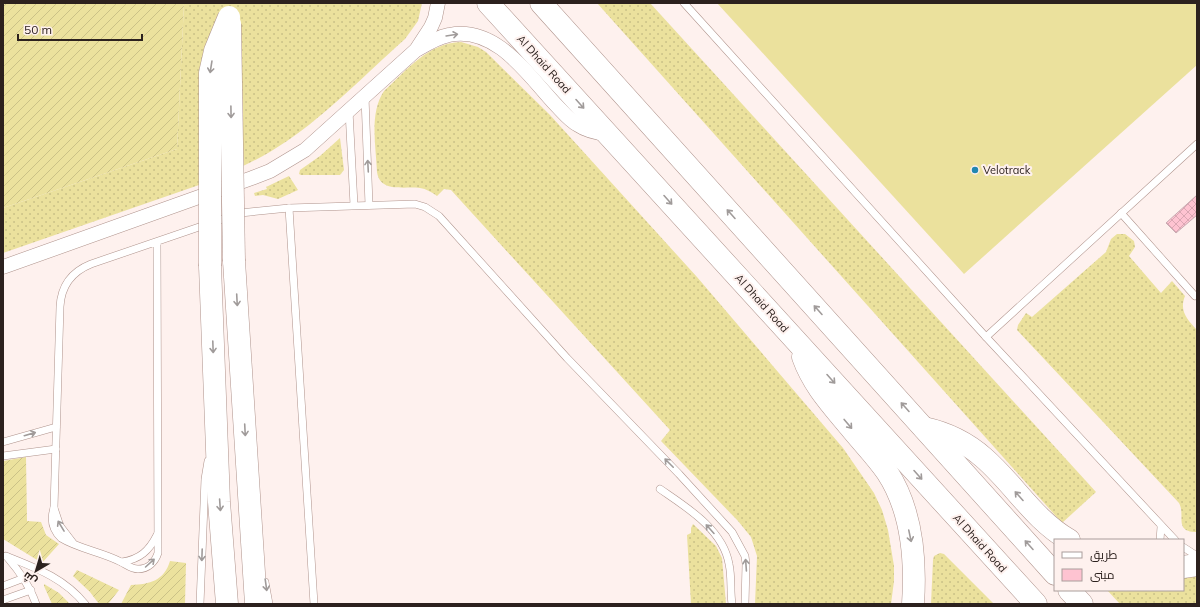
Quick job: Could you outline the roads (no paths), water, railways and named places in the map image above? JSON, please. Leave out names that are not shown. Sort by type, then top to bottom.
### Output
[{"type":"highway","name":"Al Dhaid Road","points":[[488,3],[1036,604]]},
{"type":"highway","points":[[542,3],[1054,573]]},
{"type":"highway","points":[[230,10],[234,261],[255,546],[256,604]]},
{"type":"highway","points":[[227,604],[219,502],[210,266],[210,73],[214,51],[230,10]]},
{"type":"highway","points":[[799,344],[807,368],[819,390],[875,456],[887,472],[895,489],[904,511],[912,543],[914,594]]},
{"type":"highway","points":[[923,428],[950,436],[974,449],[994,468],[1035,514],[1067,539]]},
{"type":"highway","points":[[1184,567],[1197,565]]},
{"type":"highway","points":[[1070,591],[1082,604]]},
{"type":"street","points":[[3,267],[270,171],[305,150],[416,50],[431,28],[438,3]]},
{"type":"street","points":[[416,50],[437,39],[450,35],[468,34],[485,39],[503,49],[573,122],[587,130],[608,134]]},
{"type":"lane","points":[[684,3],[986,337],[1173,539]]},
{"type":"lane","points":[[364,97],[369,204]]},
{"type":"lane","points":[[349,111],[354,205]]},
{"type":"lane","points":[[986,337],[1197,144]]},
{"type":"lane","points":[[157,242],[158,553],[156,558],[149,566],[139,570],[133,569],[122,562],[73,543],[60,526],[54,508],[60,307],[63,288],[74,273],[82,267],[240,213],[289,208],[369,204],[415,204],[425,207],[439,216],[567,358],[706,503],[738,541],[742,548],[746,564],[745,604]]},
{"type":"lane","points":[[289,208],[314,604]]},
{"type":"lane","points":[[1121,213],[1195,296]]},
{"type":"lane","points":[[3,442],[56,427]]},
{"type":"lane","points":[[200,604],[205,479],[207,464],[217,434]]},
{"type":"lane","points":[[3,456],[56,449]]},
{"type":"lane","points":[[660,489],[692,512],[721,542],[729,562],[732,604]]},
{"type":"lane","points":[[1160,539],[1161,527]]},
{"type":"lane","points":[[122,562],[135,559],[147,551],[157,534]]},
{"type":"lane","points":[[1184,548],[1197,556]]},
{"type":"lane","points":[[5,555],[24,578],[31,590],[36,604]]},
{"type":"lane","points":[[5,555],[55,576],[67,585],[85,604]]},
{"type":"lane","points":[[264,575],[269,604]]},
{"type":"lane","points":[[3,586],[24,578]]},
{"type":"lane","points":[[3,600],[31,590]]},
{"type":"lane","points":[[907,604],[914,594]]},
{"type":"place","name":"Velotrack","points":[[975,170]]}]
